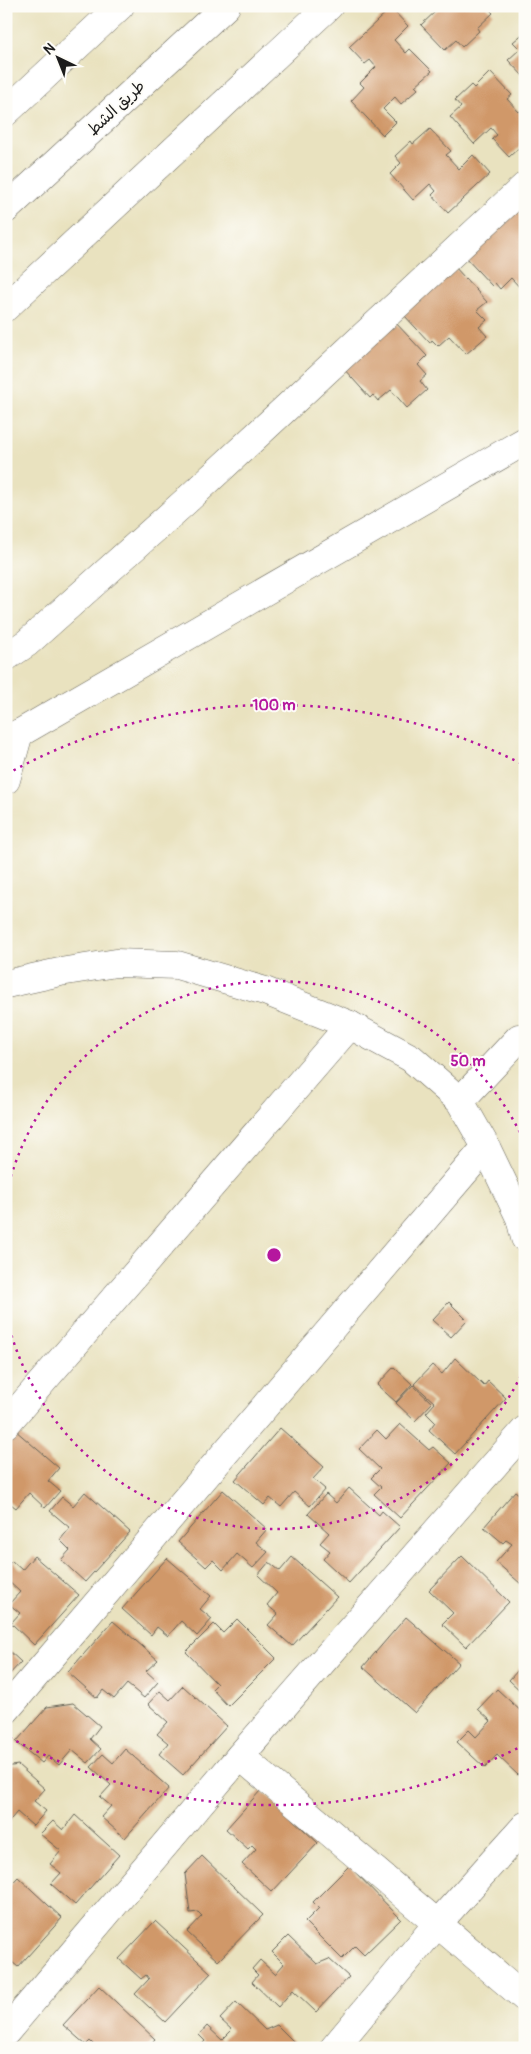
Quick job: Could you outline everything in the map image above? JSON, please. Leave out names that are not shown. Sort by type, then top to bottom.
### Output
[{"type":"street","points":[[6,112],[120,6]]},
{"type":"street","name":"طريق الشط","points":[[6,209],[226,6]]},
{"type":"street","points":[[6,307],[330,6]]},
{"type":"street","points":[[6,657],[27,643],[186,501],[525,186]]},
{"type":"street","points":[[6,780],[12,737],[525,441]]},
{"type":"street","points":[[6,984],[60,972],[116,963],[177,964],[265,991],[350,1025],[411,1058],[460,1101],[486,1147],[520,1218],[525,1238]]},
{"type":"street","points":[[6,1424],[350,1025]]},
{"type":"street","points":[[460,1101],[523,1039]]},
{"type":"street","points":[[6,1710],[486,1147]]},
{"type":"street","points":[[6,2032],[240,1756],[525,1430]]},
{"type":"street","points":[[240,1756],[525,1998]]},
{"type":"street","points":[[334,2048],[438,1923],[525,1826]]},
{"type":"building","points":[[435,6],[486,6],[493,13],[477,28],[479,31],[462,47],[456,40],[445,50],[421,25],[438,9]]},
{"type":"building","points":[[391,8],[408,26],[394,40],[406,53],[410,49],[432,71],[415,86],[418,89],[401,104],[395,97],[383,109],[396,122],[383,135],[351,101],[364,87],[360,83],[376,67],[370,60],[365,64],[349,47]]},
{"type":"building","points":[[525,32],[525,78],[508,60],[520,49],[513,42]]},
{"type":"building","points":[[490,72],[512,95],[507,99],[519,112],[525,107],[525,142],[509,157],[492,139],[497,135],[491,128],[474,144],[450,117],[461,107],[455,100],[471,85],[474,88]]},
{"type":"building","points":[[430,129],[451,151],[446,155],[459,169],[473,155],[490,174],[448,213],[432,195],[436,191],[430,184],[413,200],[390,174],[401,163],[395,156],[411,141],[413,144]]},
{"type":"building","points":[[516,209],[525,219],[525,293],[511,278],[500,289],[495,283],[492,286],[464,256]]},
{"type":"building","points":[[454,266],[487,302],[477,310],[487,320],[479,327],[487,336],[466,354],[449,336],[438,346],[432,340],[430,343],[403,314]]},
{"type":"building","points":[[394,321],[427,356],[418,365],[427,375],[420,381],[427,390],[407,408],[391,390],[378,401],[373,395],[370,398],[343,368]]},
{"type":"building","points":[[449,1302],[467,1320],[451,1337],[432,1320]]},
{"type":"building","points":[[455,1358],[484,1386],[488,1381],[506,1398],[455,1454],[429,1430],[435,1422],[426,1413],[435,1403],[414,1384],[432,1365],[442,1374]]},
{"type":"building","points":[[394,1367],[412,1384],[396,1402],[377,1385]]},
{"type":"building","points":[[413,1385],[432,1403],[415,1421],[396,1403]]},
{"type":"building","points":[[400,1424],[429,1450],[433,1447],[451,1463],[400,1518],[374,1494],[381,1487],[371,1478],[380,1469],[359,1449],[377,1430],[386,1439]]},
{"type":"building","points":[[280,1428],[324,1467],[313,1479],[325,1489],[310,1506],[294,1492],[281,1507],[270,1498],[264,1505],[235,1480]]},
{"type":"building","points":[[15,1430],[59,1468],[48,1481],[60,1491],[45,1508],[29,1493],[16,1508],[6,1500],[6,1440]]},
{"type":"building","points":[[349,1488],[379,1515],[382,1511],[400,1527],[349,1583],[323,1559],[330,1551],[320,1543],[329,1533],[308,1514],[326,1494],[336,1503]]},
{"type":"building","points":[[223,1490],[267,1529],[256,1542],[268,1552],[253,1568],[237,1554],[223,1570],[213,1560],[206,1567],[178,1542]]},
{"type":"building","points":[[515,1491],[525,1499],[525,1580],[521,1584],[496,1562],[512,1544],[506,1540],[503,1543],[484,1527]]},
{"type":"building","points":[[85,1492],[130,1532],[85,1582],[61,1560],[70,1550],[60,1540],[70,1528],[50,1511],[62,1497],[73,1506]]},
{"type":"building","points":[[34,1556],[79,1595],[34,1645],[11,1623],[20,1613],[9,1604],[20,1592],[6,1579],[6,1567],[12,1561],[22,1570]]},
{"type":"building","points":[[462,1556],[509,1602],[466,1647],[442,1624],[453,1613],[429,1590]]},
{"type":"building","points":[[292,1557],[337,1597],[292,1646],[268,1625],[278,1614],[267,1605],[277,1593],[258,1575],[269,1562],[280,1571]]},
{"type":"building","points":[[167,1558],[211,1596],[200,1609],[212,1619],[197,1636],[181,1621],[168,1636],[157,1627],[151,1635],[122,1609]]},
{"type":"building","points":[[406,1617],[459,1663],[415,1713],[363,1667]]},
{"type":"building","points":[[237,1619],[276,1658],[228,1706],[212,1689],[217,1684],[186,1652],[214,1624],[223,1633]]},
{"type":"building","points":[[113,1621],[158,1660],[146,1671],[158,1682],[144,1698],[127,1684],[114,1699],[103,1690],[97,1698],[68,1672]]},
{"type":"building","points":[[6,1648],[21,1662],[6,1678]]},
{"type":"building","points":[[520,1668],[525,1672],[525,1695],[509,1680]]},
{"type":"building","points":[[183,1686],[227,1726],[183,1775],[159,1754],[168,1743],[157,1734],[168,1722],[148,1704],[160,1691],[170,1700]]},
{"type":"building","points":[[497,1689],[525,1715],[525,1770],[519,1776],[497,1755],[485,1768],[457,1742],[469,1730],[476,1737],[491,1721],[478,1709]]},
{"type":"building","points":[[73,1703],[100,1726],[90,1739],[101,1749],[88,1763],[72,1750],[59,1765],[48,1756],[42,1763],[16,1742],[47,1707]]},
{"type":"building","points":[[125,1749],[169,1788],[125,1838],[101,1817],[111,1806],[100,1797],[111,1785],[91,1767],[103,1754],[113,1763]]},
{"type":"building","points":[[18,1765],[45,1789],[34,1801],[46,1811],[33,1826],[17,1812],[6,1825],[6,1767]]},
{"type":"building","points":[[261,1790],[318,1843],[272,1892],[242,1864],[256,1849],[252,1845],[248,1849],[226,1829]]},
{"type":"building","points":[[75,1815],[119,1855],[75,1905],[51,1884],[61,1873],[50,1864],[61,1851],[40,1834],[53,1821],[63,1830]]},
{"type":"building","points":[[202,1856],[263,1915],[218,1961],[187,1932],[202,1916],[198,1912],[190,1913],[185,1874]]},
{"type":"building","points":[[349,1866],[401,1919],[364,1955],[355,1946],[342,1959],[305,1922],[319,1908],[313,1902]]},
{"type":"building","points":[[18,1877],[62,1918],[18,1967],[6,1957],[6,1890]]},
{"type":"building","points":[[155,1921],[211,1973],[165,2022],[135,1994],[149,1979],[146,1975],[141,1979],[119,1959]]},
{"type":"building","points":[[288,1936],[317,1964],[329,1959],[349,1977],[316,2012],[293,1990],[278,2007],[252,1982],[258,1975],[252,1969],[260,1960],[275,1974],[284,1964],[272,1952]]},
{"type":"building","points":[[99,1986],[155,2039],[147,2048],[92,2048],[94,2045],[90,2041],[86,2045],[63,2025]]},
{"type":"building","points":[[236,2002],[265,2030],[277,2025],[296,2044],[292,2048],[199,2048],[205,2041],[199,2035],[207,2026],[222,2040],[232,2030],[220,2019]]}]
